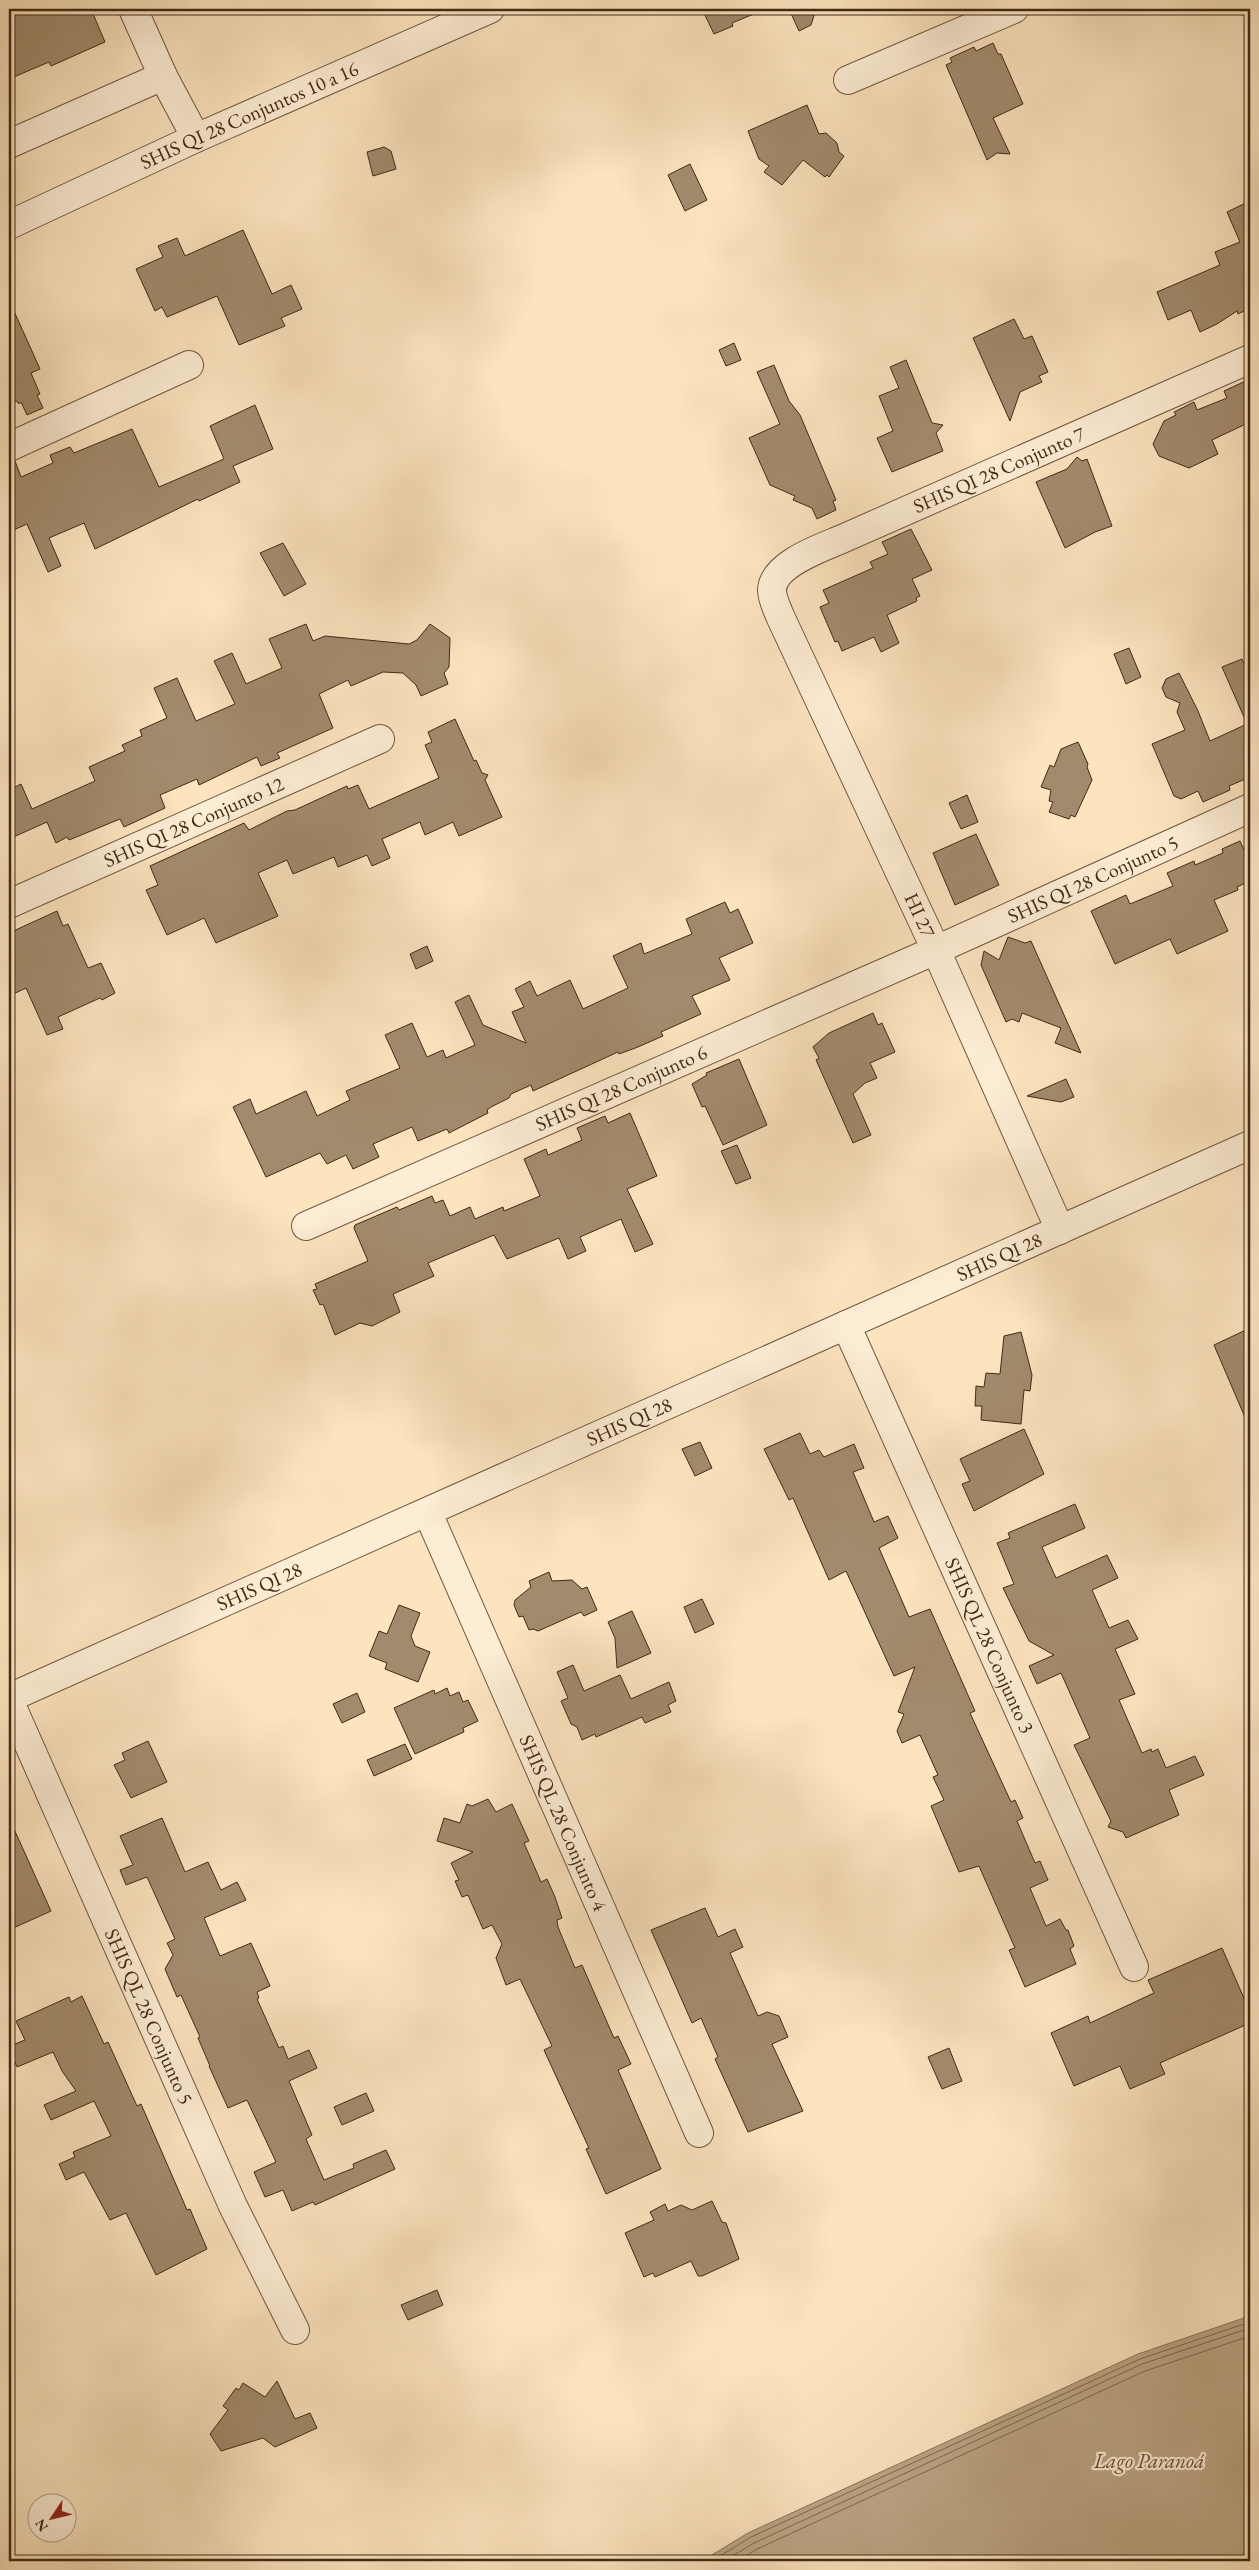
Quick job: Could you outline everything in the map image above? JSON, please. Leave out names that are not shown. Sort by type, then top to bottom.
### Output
[{"type":"street","points":[[133,9],[163,76],[196,138]]},
{"type":"street","name":"SHIS QI 28 Conjuntos 10 a 16","points":[[9,225],[196,138],[490,9]]},
{"type":"street","points":[[848,80],[1014,9]]},
{"type":"street","points":[[9,144],[163,76]]},
{"type":"street","name":"SHIS QI 28 Conjunto 7","points":[[774,602],[772,588],[776,577],[798,559],[1250,359]]},
{"type":"street","points":[[9,447],[189,365]]},
{"type":"street","name":"HI 27","points":[[774,602],[936,950],[1060,1230]]},
{"type":"street","name":"SHIS QI 28 Conjunto 12","points":[[9,904],[380,739]]},
{"type":"street","name":"SHIS QI 28 Conjunto 5","points":[[936,950],[1250,808]]},
{"type":"street","name":"SHIS QI 28 Conjunto 6","points":[[306,1226],[936,950]]},
{"type":"street","name":"SHIS QI 28","points":[[9,1699],[1250,1145]]},
{"type":"street","name":"SHIS QL 28 Conjunto 3","points":[[846,1325],[1134,1967]]},
{"type":"street","name":"SHIS QL 28 Conjunto 4","points":[[428,1513],[699,2133]]},
{"type":"street","name":"SHIS QL 28 Conjunto 5","points":[[9,1699],[233,2206],[295,2330]]},
{"type":"water","name":"Lago Paranoá","points":[[1250,2316],[1250,2561],[702,2561],[748,2533],[1138,2354]]},
{"type":"building","points":[[9,9],[91,9],[105,42],[51,66],[49,62],[9,79]]},
{"type":"building","points":[[702,9],[766,9],[732,23],[733,26],[714,34]]},
{"type":"building","points":[[789,9],[816,9],[811,25],[799,31]]},
{"type":"building","points":[[993,43],[998,54],[1001,54],[1023,104],[993,118],[1010,154],[997,153],[987,160],[946,65],[952,62],[950,58],[974,47],[976,51]]},
{"type":"building","points":[[807,105],[819,134],[826,133],[837,143],[839,152],[844,156],[829,177],[827,175],[825,177],[803,160],[782,185],[764,172],[769,166],[759,159],[748,131]]},
{"type":"building","points":[[384,147],[391,151],[396,169],[373,176],[367,152]]},
{"type":"building","points":[[690,164],[707,200],[685,211],[668,175]]},
{"type":"building","points":[[1250,201],[1250,308],[1238,314],[1237,311],[1200,332],[1191,310],[1168,320],[1157,292],[1220,265],[1215,252],[1240,242],[1227,212]]},
{"type":"building","points":[[243,230],[272,294],[291,285],[302,309],[281,318],[285,326],[239,345],[217,296],[167,317],[162,307],[155,311],[136,269],[163,257],[158,246],[177,238],[185,256]]},
{"type":"building","points":[[9,300],[40,369],[31,373],[40,394],[37,395],[43,408],[27,415],[21,402],[19,404],[17,401],[9,405]]},
{"type":"building","points":[[1014,319],[1024,339],[1032,336],[1048,372],[1039,376],[1042,382],[1020,392],[1010,421],[973,338]]},
{"type":"building","points":[[734,343],[741,360],[726,366],[719,350]]},
{"type":"building","points":[[906,360],[932,423],[943,425],[936,433],[943,451],[892,472],[877,438],[893,431],[879,396],[899,388],[890,367]]},
{"type":"building","points":[[774,365],[789,401],[800,415],[836,500],[833,501],[836,510],[817,519],[812,508],[793,500],[795,496],[770,485],[749,438],[780,424],[757,372]]},
{"type":"building","points":[[1250,379],[1250,422],[1212,440],[1218,454],[1189,468],[1159,456],[1153,444],[1164,421],[1176,415],[1174,412],[1194,402],[1197,410],[1227,398],[1224,391]]},
{"type":"building","points":[[255,405],[273,449],[233,466],[240,482],[199,501],[198,499],[95,549],[84,523],[49,538],[61,566],[48,572],[27,524],[9,532],[9,462],[15,461],[21,477],[53,463],[50,455],[70,447],[74,453],[132,429],[159,487],[224,459],[210,426]]},
{"type":"building","points":[[1077,457],[1082,461],[1087,459],[1112,526],[1095,532],[1065,548],[1036,482],[1067,469]]},
{"type":"building","points":[[911,529],[932,570],[912,579],[920,596],[916,598],[917,601],[887,615],[899,643],[881,652],[874,637],[842,651],[838,641],[835,642],[820,607],[829,603],[823,590],[873,568],[870,562],[888,554],[882,542]]},
{"type":"building","points":[[283,543],[306,584],[284,596],[260,553]]},
{"type":"building","points":[[306,624],[313,641],[325,636],[409,644],[417,640],[430,624],[450,638],[449,667],[444,673],[448,684],[421,696],[416,685],[403,673],[383,672],[351,686],[348,680],[319,694],[333,728],[277,753],[280,758],[261,766],[257,757],[199,785],[197,779],[160,795],[165,808],[124,827],[120,819],[69,840],[67,837],[56,843],[47,822],[9,839],[9,790],[21,784],[32,809],[95,781],[89,767],[125,751],[122,745],[142,736],[140,730],[167,718],[154,688],[177,678],[196,721],[235,704],[214,661],[232,653],[246,684],[282,668],[269,639]]},
{"type":"building","points":[[1129,648],[1141,677],[1126,684],[1114,654]]},
{"type":"building","points":[[1242,659],[1250,677],[1250,777],[1229,786],[1230,790],[1203,802],[1198,791],[1181,799],[1174,796],[1152,744],[1185,730],[1177,712],[1180,703],[1166,697],[1162,688],[1166,679],[1179,673],[1198,711],[1210,741],[1247,724],[1222,667]]},
{"type":"building","points":[[455,719],[474,761],[476,760],[482,773],[488,775],[485,780],[502,817],[459,836],[453,822],[425,835],[420,822],[382,839],[390,858],[372,866],[367,855],[338,867],[334,857],[293,874],[287,860],[258,873],[278,916],[216,943],[204,918],[167,935],[146,890],[158,885],[150,866],[244,823],[249,830],[287,811],[295,810],[347,786],[348,789],[358,785],[369,809],[439,778],[425,745],[432,742],[428,732]]},
{"type":"building","points":[[1078,742],[1088,764],[1087,767],[1092,780],[1075,817],[1071,815],[1069,819],[1049,812],[1053,802],[1049,801],[1051,790],[1041,787],[1050,765],[1054,767],[1061,749]]},
{"type":"building","points":[[967,795],[978,822],[961,829],[949,803]]},
{"type":"building","points":[[976,834],[999,885],[955,905],[933,853]]},
{"type":"building","points":[[1240,841],[1250,864],[1250,881],[1237,887],[1238,890],[1214,900],[1228,931],[1177,954],[1170,939],[1115,964],[1091,911],[1126,895],[1130,904],[1173,886],[1167,873],[1194,861],[1195,865],[1223,853],[1222,849]]},
{"type":"building","points":[[725,902],[730,913],[738,909],[753,943],[719,958],[730,980],[692,996],[701,1014],[661,1032],[663,1036],[638,1047],[619,1054],[618,1052],[533,1091],[531,1085],[511,1094],[509,1098],[487,1110],[488,1113],[449,1133],[447,1129],[418,1141],[412,1127],[373,1144],[379,1157],[353,1169],[346,1155],[327,1164],[320,1153],[266,1177],[233,1107],[250,1099],[256,1114],[306,1091],[317,1116],[350,1100],[346,1091],[400,1068],[385,1035],[412,1023],[427,1057],[443,1050],[446,1058],[475,1045],[455,1002],[469,995],[483,1025],[526,1043],[512,1012],[524,1007],[515,989],[530,981],[537,996],[570,980],[583,1009],[628,988],[613,956],[641,943],[644,954],[692,934],[686,919]]},
{"type":"building","points":[[57,911],[63,926],[68,924],[88,968],[101,963],[115,993],[58,1017],[63,1029],[47,1035],[26,988],[9,996],[9,933]]},
{"type":"building","points":[[1008,937],[1025,943],[1031,941],[1081,1053],[1055,1043],[1061,1028],[1022,1013],[1019,1022],[1012,1019],[1006,1022],[981,965],[984,951],[999,960]]},
{"type":"building","points":[[427,946],[433,961],[416,969],[410,954]]},
{"type":"building","points":[[873,1013],[878,1025],[882,1023],[895,1052],[870,1063],[877,1078],[865,1083],[853,1094],[871,1135],[853,1143],[816,1060],[819,1058],[813,1047],[829,1033]]},
{"type":"building","points":[[739,1059],[767,1125],[723,1145],[705,1106],[702,1107],[692,1084],[707,1075],[706,1073]]},
{"type":"building","points":[[1066,1079],[1074,1097],[1061,1102],[1027,1096]]},
{"type":"building","points":[[630,1113],[657,1176],[627,1189],[653,1244],[635,1252],[621,1219],[580,1237],[586,1251],[568,1259],[559,1238],[507,1259],[494,1235],[428,1263],[434,1276],[393,1294],[400,1312],[372,1326],[360,1323],[335,1335],[323,1304],[320,1305],[313,1290],[317,1289],[315,1284],[368,1261],[354,1228],[355,1225],[397,1207],[399,1210],[432,1196],[435,1203],[443,1200],[450,1216],[470,1207],[475,1219],[503,1207],[504,1211],[540,1196],[524,1159],[546,1149],[548,1155],[582,1140],[577,1128],[605,1116],[608,1123]]},
{"type":"building","points":[[737,1145],[751,1178],[736,1184],[721,1151]]},
{"type":"building","points":[[1250,1328],[1250,1429],[1214,1345]]},
{"type":"building","points":[[1021,1332],[1032,1375],[1030,1391],[1024,1390],[1021,1424],[981,1420],[982,1406],[975,1406],[976,1386],[984,1387],[986,1373],[1000,1374],[1004,1336]]},
{"type":"building","points":[[1024,1429],[1044,1474],[974,1511],[962,1484],[970,1481],[960,1459]]},
{"type":"building","points":[[800,1433],[810,1454],[819,1450],[824,1457],[854,1444],[864,1468],[853,1472],[874,1522],[888,1516],[898,1538],[879,1548],[909,1617],[930,1609],[975,1711],[970,1713],[1011,1802],[1015,1800],[1023,1818],[1017,1821],[1035,1863],[1040,1861],[1048,1880],[1030,1888],[1046,1926],[1060,1919],[1066,1930],[1068,1930],[1074,1946],[1070,1949],[1076,1964],[1025,1987],[1009,1950],[1015,1948],[979,1866],[959,1872],[931,1806],[944,1800],[933,1777],[938,1775],[920,1735],[902,1743],[897,1731],[904,1714],[898,1712],[915,1667],[894,1676],[846,1571],[829,1580],[793,1498],[789,1500],[764,1449]]},
{"type":"building","points":[[700,1442],[712,1468],[695,1476],[682,1449]]},
{"type":"building","points":[[1075,1504],[1085,1528],[1042,1547],[1056,1578],[1107,1555],[1118,1578],[1092,1590],[1109,1628],[1128,1620],[1138,1639],[1115,1649],[1135,1694],[1119,1700],[1142,1753],[1151,1749],[1152,1752],[1158,1749],[1166,1768],[1195,1756],[1204,1775],[1169,1790],[1179,1815],[1126,1838],[1123,1832],[1108,1827],[1111,1821],[1074,1745],[1090,1738],[1061,1673],[1037,1684],[1029,1666],[1054,1655],[1029,1641],[1003,1588],[1014,1584],[997,1543],[1010,1538],[1008,1533]]},
{"type":"building","points":[[549,1572],[552,1581],[572,1580],[582,1589],[587,1587],[597,1610],[584,1616],[581,1612],[538,1631],[529,1630],[523,1616],[519,1617],[514,1605],[515,1600],[531,1587],[529,1581]]},
{"type":"building","points":[[702,1599],[714,1624],[695,1633],[684,1607]]},
{"type":"building","points":[[399,1605],[420,1613],[411,1636],[415,1646],[430,1652],[418,1682],[385,1669],[387,1663],[369,1656],[379,1631],[387,1634]]},
{"type":"building","points":[[632,1611],[651,1653],[617,1668],[615,1638],[608,1622]]},
{"type":"building","points":[[573,1665],[584,1691],[620,1675],[631,1699],[669,1682],[676,1701],[668,1705],[671,1712],[645,1723],[642,1717],[596,1737],[595,1734],[582,1740],[577,1727],[571,1724],[561,1701],[568,1698],[557,1672]]},
{"type":"building","points":[[447,1688],[450,1696],[459,1692],[463,1702],[468,1700],[478,1721],[463,1728],[464,1732],[415,1754],[394,1708],[434,1690],[435,1694]]},
{"type":"building","points":[[357,1693],[365,1712],[342,1723],[333,1704]]},
{"type":"building","points":[[148,1741],[167,1782],[131,1798],[114,1765],[125,1760],[122,1753]]},
{"type":"building","points":[[405,1744],[412,1759],[374,1776],[367,1760]]},
{"type":"building","points":[[488,1799],[496,1812],[512,1804],[529,1841],[524,1843],[541,1882],[547,1879],[555,1897],[562,1918],[557,1920],[558,1927],[575,1968],[582,1965],[614,2038],[618,2036],[631,2064],[618,2070],[661,2169],[606,2194],[586,2149],[589,2148],[544,2050],[552,2046],[520,1979],[506,1985],[496,1958],[502,1944],[492,1925],[483,1929],[468,1895],[462,1897],[455,1881],[459,1880],[451,1863],[473,1852],[437,1841],[444,1818],[460,1823],[467,1804],[472,1806]]},
{"type":"building","points":[[9,1818],[51,1911],[9,1930]]},
{"type":"building","points":[[162,1818],[185,1872],[208,1862],[221,1890],[237,1882],[246,1900],[204,1918],[220,1956],[251,1943],[270,1986],[257,1992],[259,1998],[257,1999],[279,2048],[283,2046],[288,2059],[309,2050],[317,2068],[289,2081],[312,2135],[306,2139],[324,2180],[354,2168],[353,2164],[386,2150],[395,2169],[315,2205],[313,2202],[292,2211],[283,2190],[265,2197],[254,2172],[276,2162],[247,2100],[228,2108],[181,1995],[177,1997],[165,1969],[173,1955],[167,1943],[175,1939],[147,1877],[126,1885],[120,1870],[133,1865],[120,1836]]},
{"type":"building","points":[[705,1908],[718,1937],[735,1929],[743,1947],[730,1953],[758,2016],[767,2012],[779,2016],[788,2037],[772,2044],[803,2111],[748,2132],[715,2059],[718,2057],[701,2018],[692,2023],[651,1930]]},
{"type":"building","points":[[1222,1948],[1250,2012],[1250,2023],[1160,2063],[1165,2074],[1130,2089],[1120,2066],[1074,2086],[1051,2033],[1088,2016],[1090,2023],[1154,1993],[1148,1980]]},
{"type":"building","points":[[82,1996],[104,2044],[108,2042],[137,2106],[141,2104],[187,2210],[190,2209],[207,2249],[156,2275],[126,2213],[110,2220],[84,2172],[66,2180],[59,2164],[75,2157],[73,2152],[111,2136],[94,2101],[51,2120],[44,2105],[76,2091],[62,2071],[53,2052],[17,2067],[10,2051],[10,2046],[25,2040],[16,2021],[69,1997],[71,2002]]},
{"type":"building","points":[[949,2048],[962,2081],[942,2089],[928,2057]]},
{"type":"building","points":[[366,2093],[374,2111],[342,2125],[334,2107]]},
{"type":"building","points":[[712,2201],[722,2222],[726,2223],[739,2259],[702,2276],[698,2276],[691,2261],[655,2277],[653,2273],[644,2277],[625,2233],[654,2220],[650,2212],[665,2204],[668,2211],[681,2205],[692,2210]]},
{"type":"building","points":[[437,2290],[443,2305],[408,2320],[401,2305]]},
{"type":"building","points":[[277,2381],[295,2419],[310,2413],[317,2428],[275,2447],[263,2438],[221,2451],[210,2434],[228,2410],[223,2406],[236,2388],[239,2390],[243,2383],[265,2397]]}]
